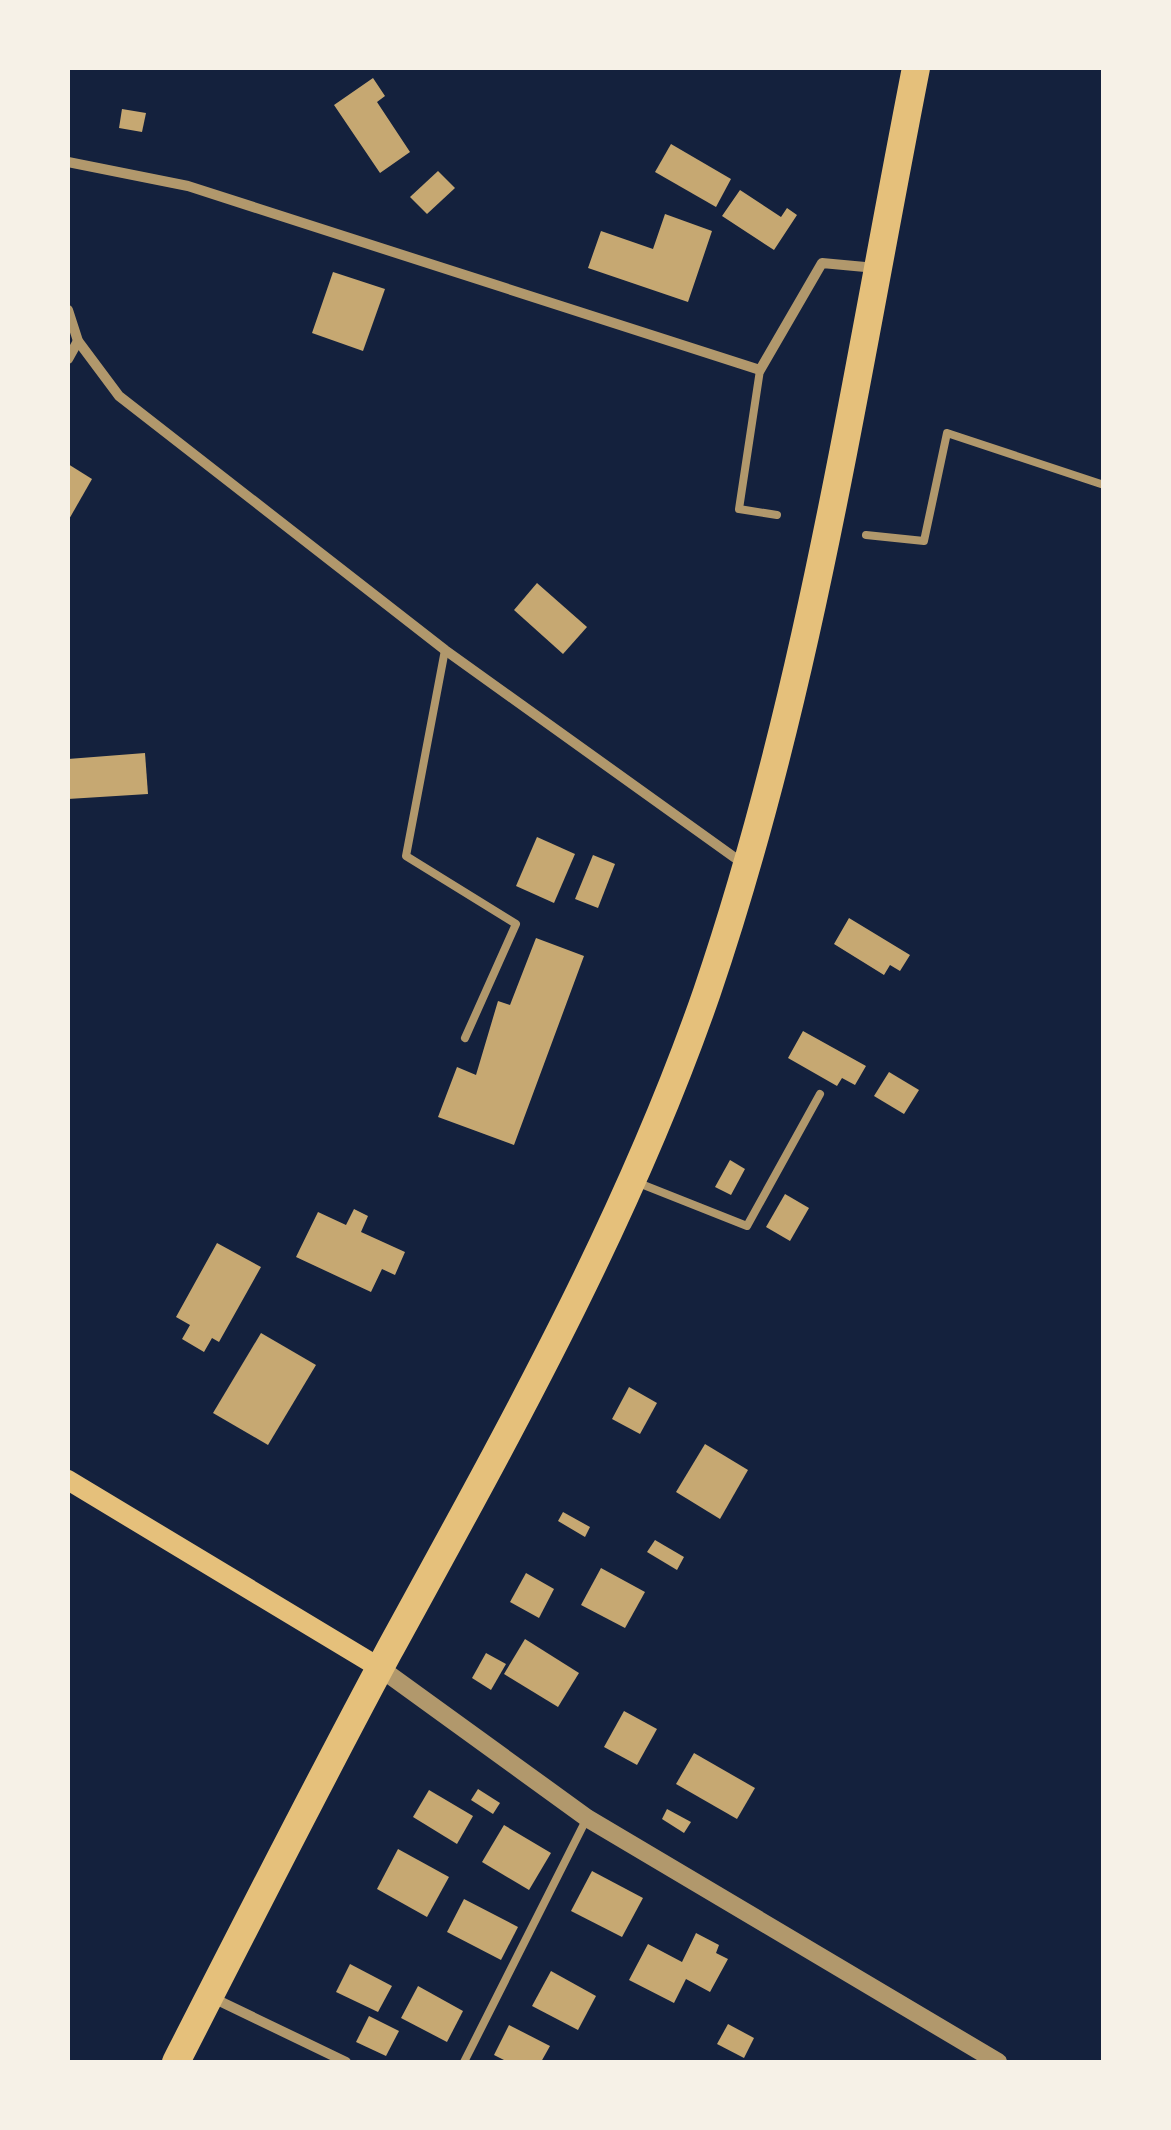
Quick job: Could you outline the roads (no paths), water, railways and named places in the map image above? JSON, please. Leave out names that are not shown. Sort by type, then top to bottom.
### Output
[{"type":"highway","points":[[176,2062],[380,1668],[581,1293],[633,1181],[706,996],[748,866],[790,707],[916,68]]},
{"type":"main road","points":[[68,1480],[380,1668]]},
{"type":"street","points":[[68,162],[188,186],[760,370],[822,263],[876,268]]},
{"type":"street","points":[[68,310],[78,341],[119,396],[445,650],[748,866]]},
{"type":"street","points":[[68,360],[78,341]]},
{"type":"street","points":[[380,1668],[587,1818],[998,2062]]},
{"type":"street","points":[[210,1996],[346,2062]]},
{"type":"lane","points":[[760,370],[739,509],[777,515]]},
{"type":"lane","points":[[866,535],[924,541],[948,433],[1104,486]]},
{"type":"lane","points":[[445,650],[406,856],[516,924],[465,1038]]},
{"type":"lane","points":[[633,1181],[747,1226],[820,1094]]},
{"type":"lane","points":[[464,2062],[587,1818]]}]
